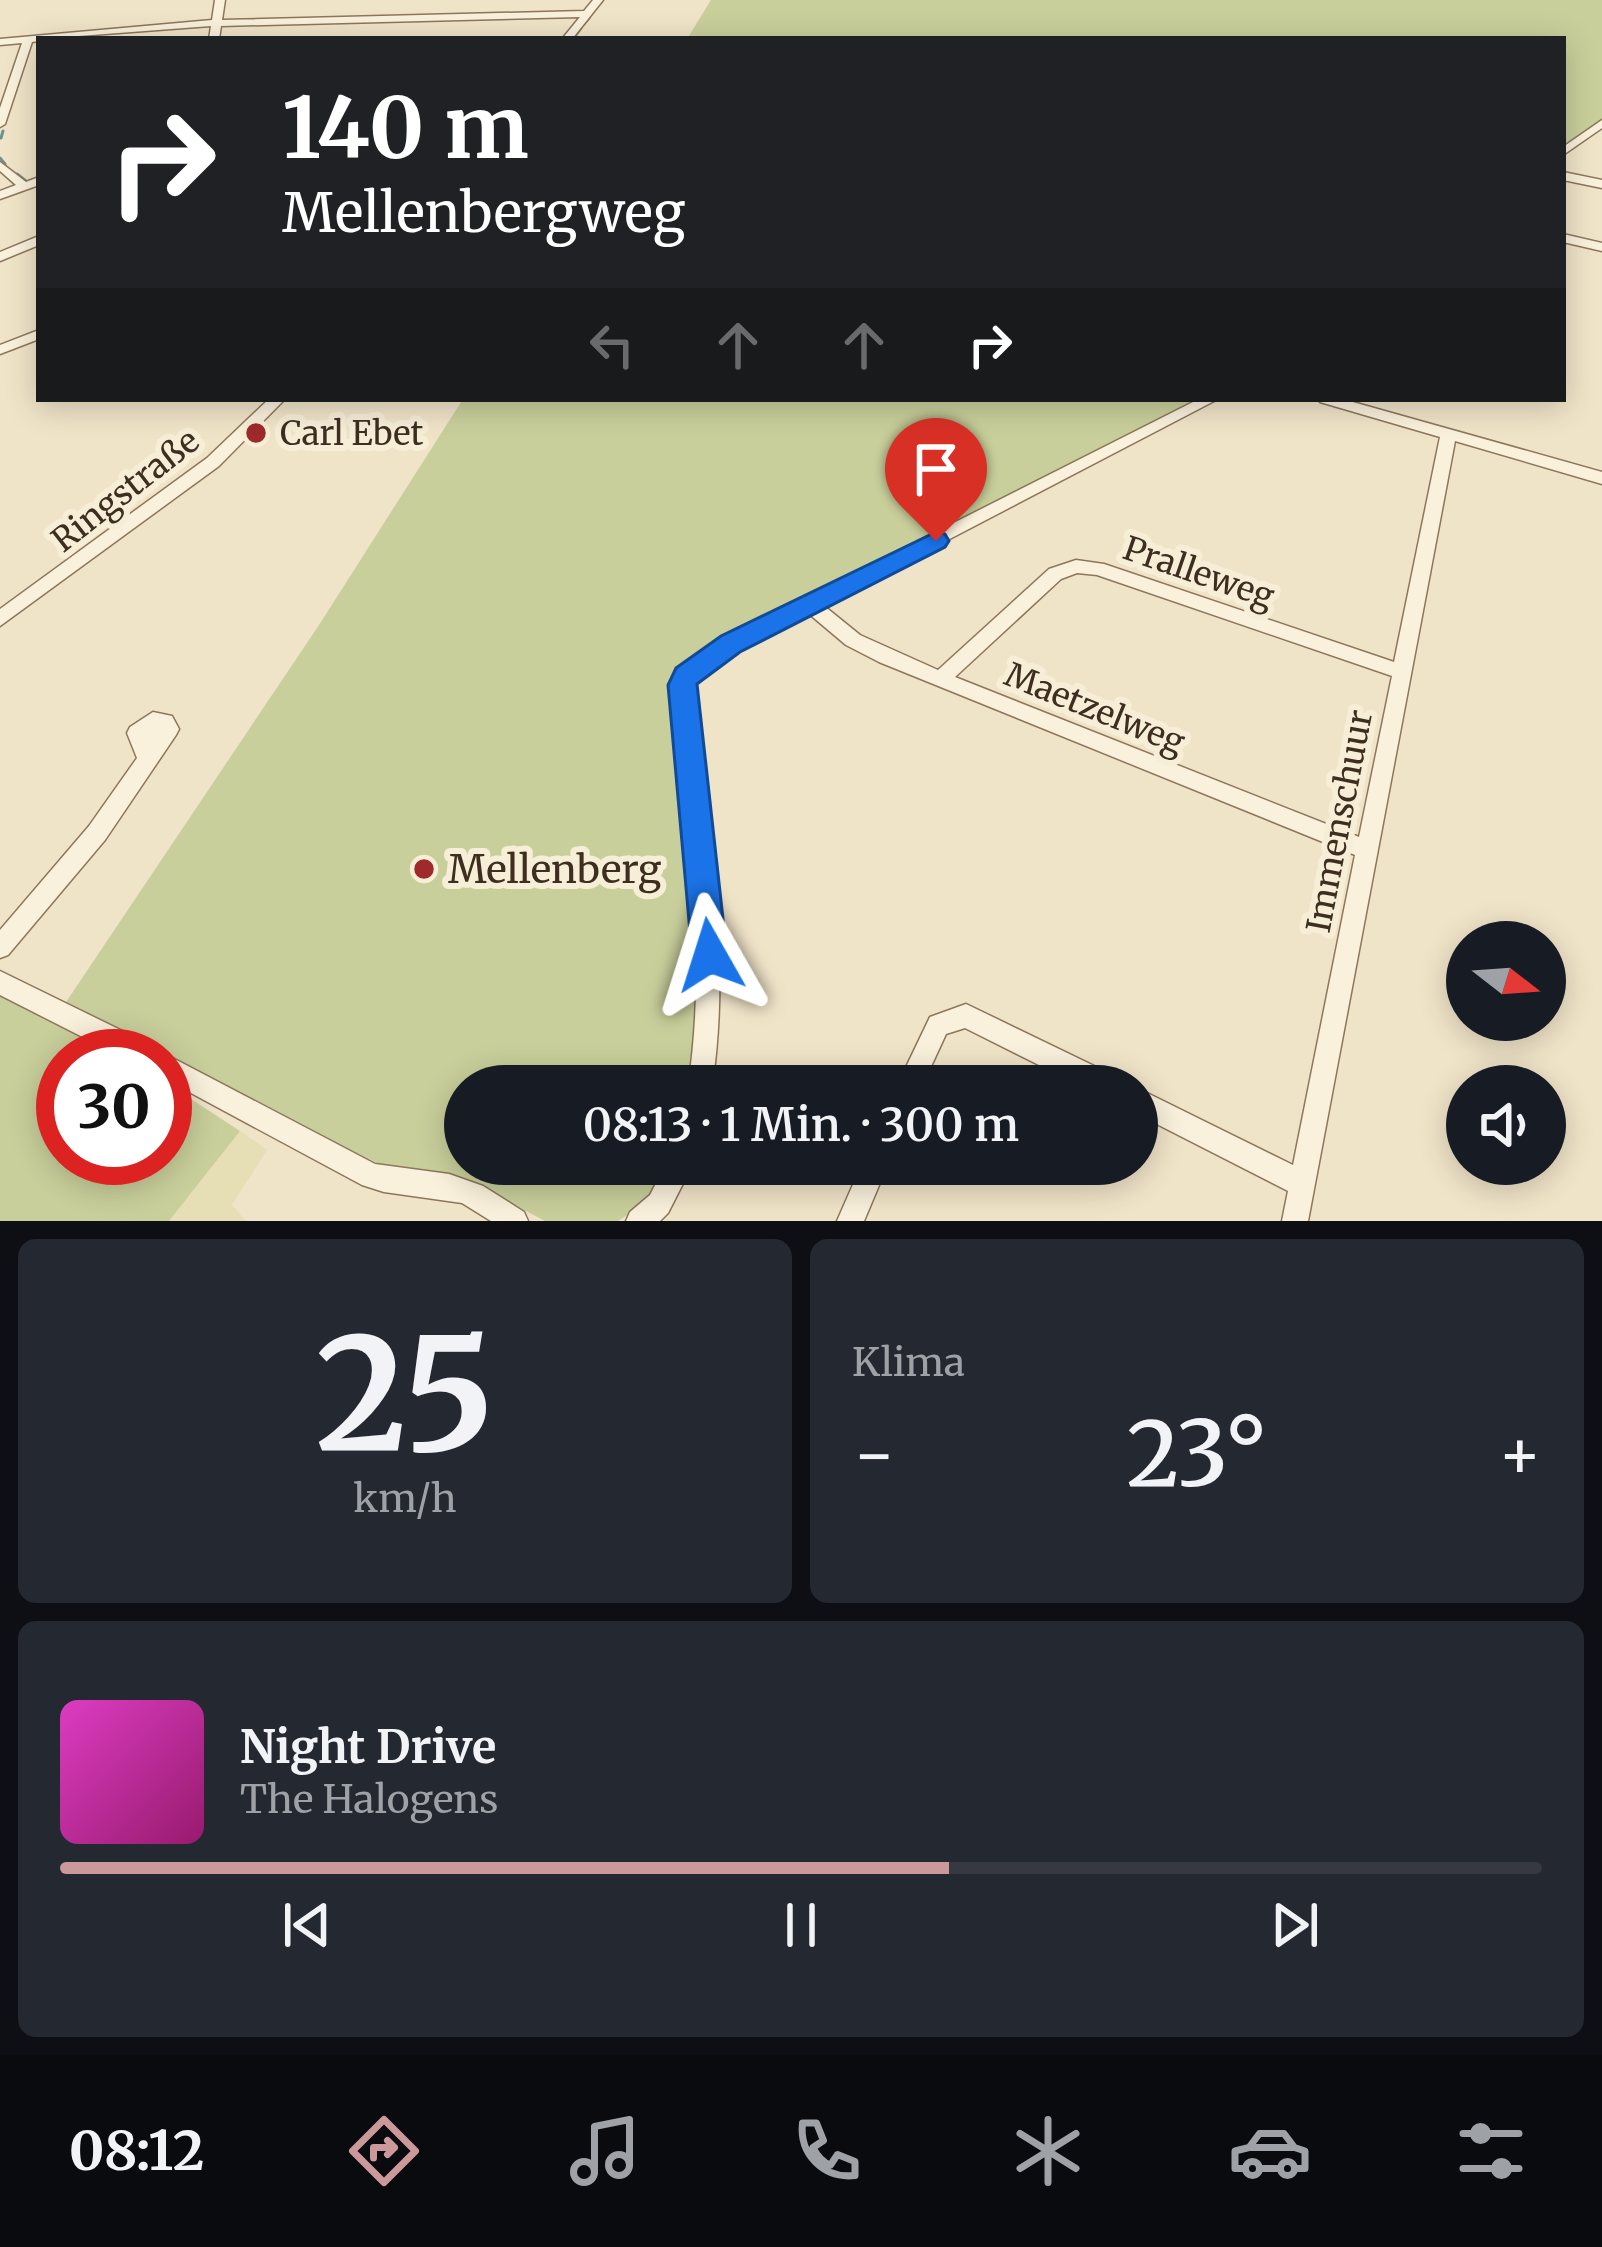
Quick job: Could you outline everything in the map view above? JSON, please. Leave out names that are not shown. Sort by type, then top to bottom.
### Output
[{"type":"street","points":[[215,36],[220,0]]},
{"type":"street","points":[[569,36],[598,0]]},
{"type":"street","points":[[72,36],[217,23],[587,14]]},
{"type":"street","points":[[371,36],[378,19]]},
{"type":"street","points":[[0,43],[36,39]]},
{"type":"street","points":[[0,124],[28,40]]},
{"type":"street","points":[[1566,150],[1602,123]]},
{"type":"street","points":[[0,165],[24,186]]},
{"type":"street","points":[[1566,177],[1602,184]]},
{"type":"street","points":[[0,195],[36,182]]},
{"type":"street","points":[[1566,239],[1602,248]]},
{"type":"street","points":[[0,256],[36,241]]},
{"type":"street","points":[[0,350],[36,335]]},
{"type":"street","name":"Ringstraße","points":[[0,620],[213,462],[275,402]]},
{"type":"street","points":[[704,1065],[710,955],[682,685],[697,666],[730,644],[1205,402]]},
{"type":"street","points":[[1335,402],[1602,478]]},
{"type":"street","name":"Immenschuur","points":[[1295,1221],[1448,435]]},
{"type":"street","name":"Pralleweg","points":[[941,678],[1055,574],[1076,566],[1098,569],[1401,672]]},
{"type":"street","name":"Maetzelweg","points":[[810,605],[853,640],[1367,850]]},
{"type":"street","points":[[0,947],[98,833],[146,756]]},
{"type":"street","points":[[0,983],[92,1029]]},
{"type":"street","points":[[918,1065],[938,1025],[955,1016],[976,1019],[1067,1065]]},
{"type":"street","points":[[192,1080],[370,1176],[403,1186],[448,1187],[474,1195],[515,1221]]},
{"type":"street","points":[[1158,1112],[1302,1184]]},
{"type":"street","points":[[639,1221],[659,1204],[669,1185]]},
{"type":"street","points":[[850,1221],[865,1185]]},
{"type":"shaded area","points":[[240,1131],[267,1150],[232,1205],[246,1221],[169,1221]]},
{"type":"green space","points":[[711,0],[1602,0],[1602,119],[1566,145],[1566,36],[689,36]]},
{"type":"green space","points":[[461,402],[1197,402],[726,642],[675,674],[670,688],[697,942],[691,1065],[444,1065],[444,1182],[407,1177],[192,1075],[192,1029],[108,1029],[64,1005],[319,625]]},
{"type":"green space","points":[[0,992],[70,1029],[36,1029],[36,1185],[192,1185],[192,1100],[240,1131],[169,1221],[0,1221]]},
{"type":"green space","points":[[462,1185],[658,1185],[640,1207],[618,1221],[545,1221],[482,1188]]},
{"type":"waterway","points":[[583,25],[589,18]]},
{"type":"waterway","points":[[575,36],[581,28]]},
{"type":"waterway","points":[[1,138],[3,131]]},
{"type":"waterway","points":[[0,158],[5,164]]},
{"type":"waterway","points":[[17,174],[26,181]]},
{"type":"place","name":"Carl Ebet","points":[[256,433]]},
{"type":"place","name":"Mellenberg","points":[[424,869]]},
{"type":"route","points":[[710,955],[686,732],[682,685],[686,676],[730,644],[936,541]]}]
